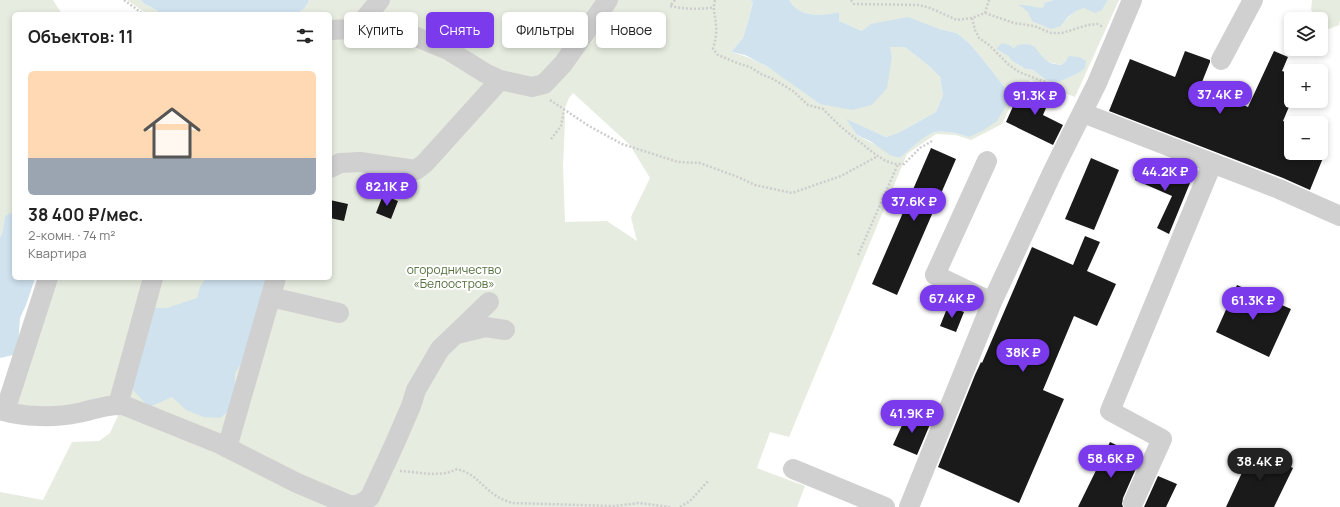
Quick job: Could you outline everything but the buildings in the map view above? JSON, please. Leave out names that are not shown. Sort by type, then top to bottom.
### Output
[{"type":"street","points":[[370,12],[380,0]]},
{"type":"street","points":[[418,38],[448,50],[485,73],[500,80],[532,87],[544,84],[563,64],[608,0]]},
{"type":"street","points":[[909,507],[992,302],[1054,169],[1083,113],[1132,0]]},
{"type":"street","points":[[1221,60],[1253,0]]},
{"type":"street","points":[[332,30],[344,29]]},
{"type":"street","points":[[332,167],[340,163],[360,162],[416,170],[425,163],[500,80]]},
{"type":"street","points":[[1083,113],[1279,189],[1340,216]]},
{"type":"street","points":[[986,161],[935,275],[992,302]]},
{"type":"street","points":[[1133,503],[1162,439],[1110,411],[1212,164]]},
{"type":"street","points":[[47,280],[2,411],[24,415],[63,415],[113,404],[125,405],[227,448],[349,505],[356,506],[370,498],[411,406],[416,390],[440,348],[489,302]]},
{"type":"street","points":[[118,404],[152,280]]},
{"type":"street","points":[[227,448],[274,287],[339,313]]},
{"type":"street","points":[[453,335],[486,327],[505,330]]},
{"type":"street","points":[[793,468],[885,507]]},
{"type":"path","points":[[124,0],[140,12]]},
{"type":"path","points":[[675,0],[670,6],[684,9],[714,7]]},
{"type":"path","points":[[716,0],[714,7],[716,37],[713,49],[718,55],[750,67],[793,92],[808,105],[823,109],[840,126],[872,152],[894,164],[904,164],[920,148],[932,141]]},
{"type":"path","points":[[851,0],[854,4],[919,5],[930,8],[957,20],[972,18],[984,13],[1014,23],[1034,26],[1051,33],[1062,33],[1088,25],[1097,24],[1110,32],[1116,38]]},
{"type":"path","points":[[984,13],[989,0]]},
{"type":"path","points":[[972,18],[979,38],[989,45],[1009,65],[1019,72],[1053,85]]},
{"type":"path","points":[[532,87],[589,126],[622,144],[678,162],[700,163],[755,185],[792,193],[802,191],[841,176],[878,156]]},
{"type":"path","points":[[551,139],[561,126],[564,110]]},
{"type":"path","points":[[858,255],[898,164]]},
{"type":"path","points":[[382,472],[398,471],[436,474],[452,472],[457,469],[467,472],[497,497],[512,503],[614,506],[638,503],[670,507]]},
{"type":"path","points":[[680,507],[690,501],[709,480]]},
{"type":"green space","points":[[0,0],[53,0],[61,12],[12,12],[12,212],[5,216],[2,234],[0,237]]},
{"type":"green space","points":[[127,0],[141,0],[143,3],[158,11],[144,12]]},
{"type":"green space","name":"огородничество «Белоостров»","points":[[309,0],[750,0],[753,2],[743,38],[731,52],[767,67],[820,104],[892,56],[890,47],[905,47],[940,77],[943,95],[936,112],[898,133],[886,137],[847,120],[857,135],[900,158],[931,133],[947,132],[969,137],[1006,89],[969,43],[957,33],[939,29],[862,31],[839,21],[839,12],[818,15],[804,13],[793,6],[789,0],[1054,0],[1044,3],[1043,8],[1031,8],[1022,4],[1061,26],[1072,14],[1081,8],[1102,10],[1108,0],[1119,0],[1075,97],[1030,80],[1021,101],[1014,98],[1002,124],[971,140],[956,135],[936,134],[907,154],[789,437],[770,432],[757,468],[805,486],[797,507],[0,507],[0,492],[43,500],[72,442],[99,441],[110,433],[123,405],[6,410],[47,280],[332,280],[332,12],[300,12]],"holes":[[[1009,45],[1027,54],[1061,65],[1066,61],[1085,67],[1079,73],[1061,81],[1045,79],[1033,70],[1026,69],[1012,61],[1008,56],[996,49]],[[573,93],[630,145],[650,178],[631,217],[637,241],[607,221],[565,222],[563,166],[564,110]]]},
{"type":"green space","points":[[1312,0],[1340,0],[1339,25],[1328,29],[1328,12],[1312,12]]},
{"type":"water","points":[[141,0],[309,0],[307,5],[300,12],[158,12],[143,3]]},
{"type":"water","points":[[750,0],[789,0],[798,10],[804,13],[818,15],[839,12],[839,21],[862,31],[871,24],[908,17],[939,29],[957,33],[969,43],[1006,89],[1008,98],[1006,106],[997,121],[982,131],[969,137],[948,132],[935,132],[931,133],[900,158],[890,155],[870,141],[857,135],[846,119],[886,137],[898,133],[936,112],[943,95],[940,77],[905,47],[890,47],[892,56],[887,88],[872,105],[852,110],[820,104],[768,67],[745,55],[731,52],[743,38],[753,2]]},
{"type":"water","points":[[1054,0],[1108,0],[1102,10],[1095,13],[1084,8],[1076,11],[1068,17],[1061,26],[1051,29],[1032,21],[1028,12],[1019,5],[1043,8],[1044,3]]},
{"type":"water","points":[[1002,43],[1014,48],[1018,45],[1024,44],[1032,46],[1048,61],[1055,64],[1061,65],[1069,56],[1079,57],[1086,61],[1085,68],[1079,73],[1061,81],[1052,82],[1045,79],[1033,70],[1026,69],[1012,61],[1008,56],[996,49]]},
{"type":"water","points":[[12,212],[12,280],[34,280],[20,318],[18,346],[13,355],[0,358],[0,237],[2,234],[5,216]]},
{"type":"water","points":[[205,280],[265,280],[245,358],[235,373],[235,396],[232,408],[220,418],[204,417],[186,410],[172,397],[149,407],[130,387],[152,308],[167,308],[197,298],[200,287]]}]
